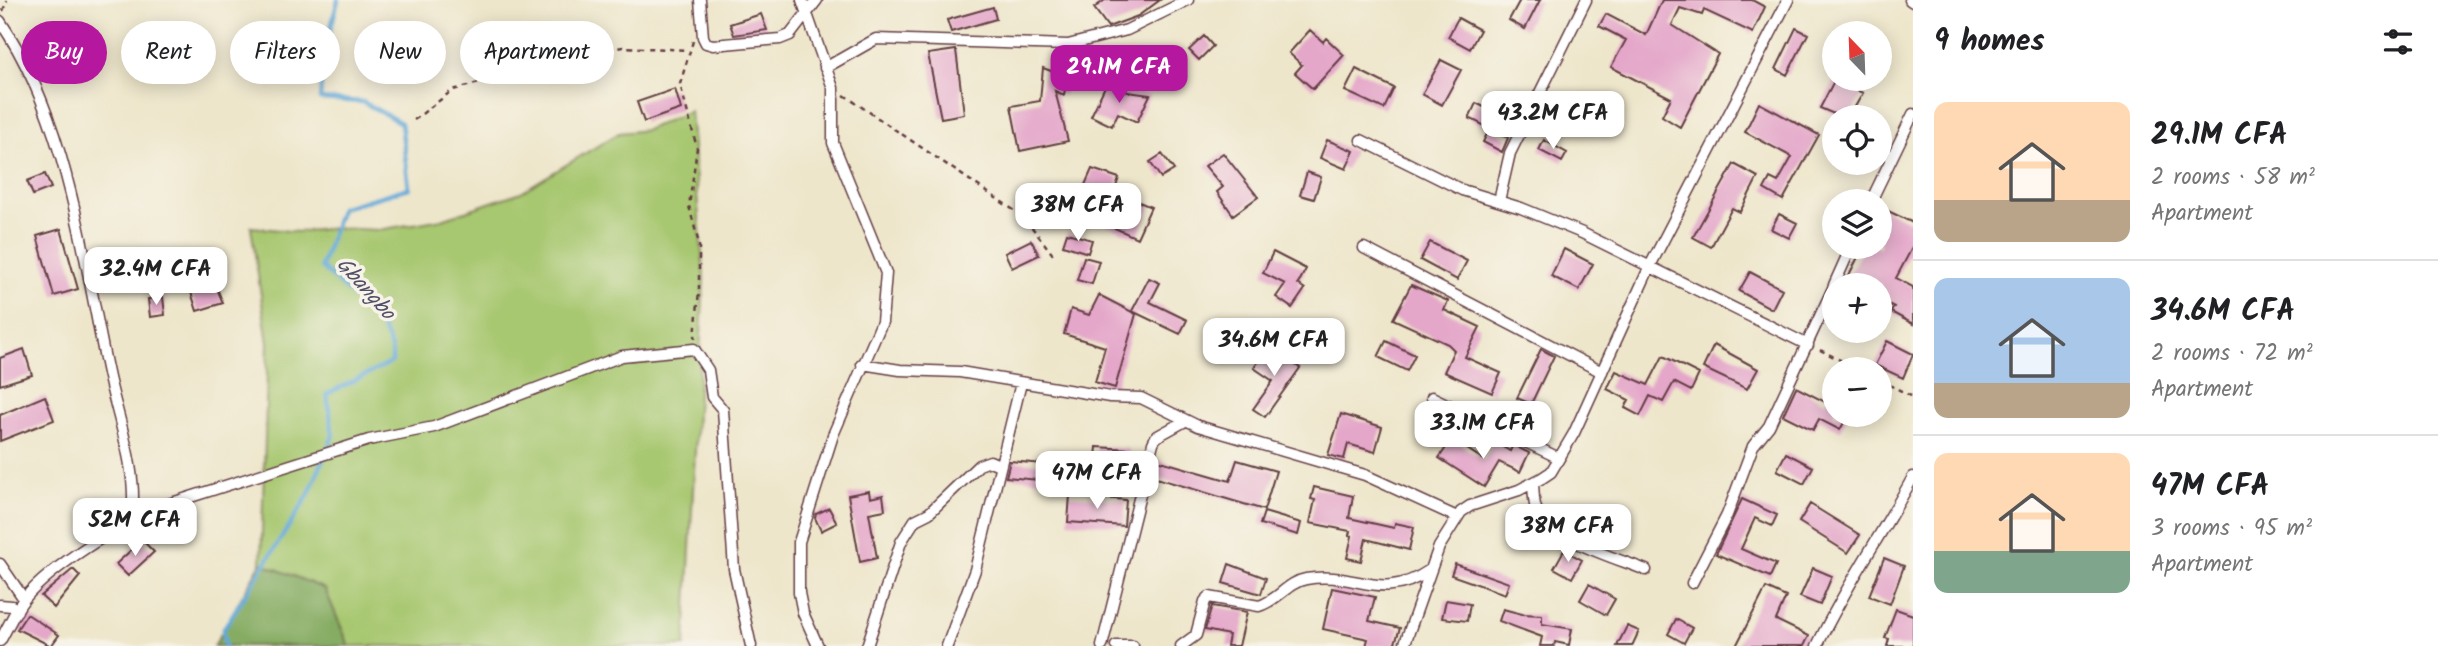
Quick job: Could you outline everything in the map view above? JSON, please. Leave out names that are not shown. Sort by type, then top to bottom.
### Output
[{"type":"street","points":[[700,0],[700,26],[706,43],[732,44],[780,39],[790,35],[817,0]]},
{"type":"street","points":[[802,0],[833,88],[833,143],[886,273],[882,322],[862,364],[812,492],[799,542],[799,593],[803,613],[818,646]]},
{"type":"street","points":[[825,68],[876,39],[1068,45],[1127,30],[1188,0]]},
{"type":"street","points":[[1499,201],[1510,153],[1586,0]]},
{"type":"street","points":[[1407,645],[1430,570],[1439,547],[1457,517],[1470,506],[1533,484],[1550,472],[1559,458],[1650,266],[1788,0]]},
{"type":"street","points":[[0,21],[25,59],[55,138],[92,289],[125,445],[134,498],[131,519]]},
{"type":"street","points":[[1877,189],[1913,114]]},
{"type":"street","points":[[1362,140],[1462,190],[1538,215],[1650,266],[1808,345]]},
{"type":"street","points":[[1364,248],[1602,372]]},
{"type":"street","points":[[1692,583],[1727,515],[1754,446],[1769,426],[1822,313]]},
{"type":"street","points":[[0,641],[24,599],[49,577],[131,519],[168,503],[369,440],[452,422],[622,356],[694,349],[708,369],[712,397],[723,410],[734,569],[751,646]]},
{"type":"street","points":[[862,364],[900,370],[960,372],[1110,397],[1141,398],[1185,421],[1365,475],[1457,517]]},
{"type":"street","points":[[947,646],[975,570],[1021,383]]},
{"type":"street","points":[[1432,397],[1559,458]]},
{"type":"street","points":[[1102,646],[1153,443],[1156,437],[1185,421]]},
{"type":"street","points":[[867,646],[901,542],[915,520],[929,513],[979,465],[990,461],[999,465]]},
{"type":"street","points":[[1817,646],[1839,600],[1882,534],[1913,477]]},
{"type":"street","points":[[1533,484],[1535,508],[1545,523],[1574,541],[1646,570]]},
{"type":"street","points":[[0,565],[24,599]]},
{"type":"street","points":[[1181,646],[1196,635],[1205,601],[1209,597],[1259,606],[1300,580],[1338,580],[1397,586],[1407,584],[1430,570]]},
{"type":"street","points":[[0,605],[12,606],[17,611]]},
{"type":"street","points":[[1116,646],[1133,646]]},
{"type":"path","points":[[694,349],[699,290],[699,244],[689,206],[697,148],[680,84],[688,50],[700,26]]},
{"type":"path","points":[[414,120],[453,90],[596,51],[624,47],[688,50]]},
{"type":"path","points":[[833,88],[942,159],[1024,217],[1054,257]]},
{"type":"path","points":[[1808,345],[1832,357]]},
{"type":"path","points":[[1892,386],[1913,397]]},
{"type":"green space","points":[[690,111],[704,277],[685,646],[349,646],[325,589],[261,563],[268,343],[251,227],[298,232],[335,228],[379,230],[442,219],[521,192],[619,133],[646,130]]},
{"type":"green space","points":[[261,563],[325,589],[349,646],[214,646]]},
{"type":"building","points":[[1105,0],[1160,0],[1138,16],[1108,27],[1094,8]]},
{"type":"building","points":[[1520,0],[1540,0],[1525,29],[1509,20]]},
{"type":"building","points":[[1662,0],[1752,0],[1765,7],[1753,33],[1704,10],[1702,15],[1680,8],[1672,25],[1718,54],[1680,127],[1662,116],[1671,98],[1611,67],[1626,40],[1599,26],[1606,14],[1646,35]]},
{"type":"building","points":[[993,7],[996,19],[951,32],[947,20]]},
{"type":"building","points":[[761,14],[767,30],[734,35],[730,24]]},
{"type":"building","points":[[1458,18],[1480,30],[1470,49],[1448,37]]},
{"type":"building","points":[[1796,28],[1808,34],[1787,75],[1776,69]]},
{"type":"building","points":[[1310,30],[1323,42],[1326,38],[1344,55],[1313,89],[1295,73],[1302,65],[1289,53]]},
{"type":"building","points":[[1204,36],[1213,46],[1199,60],[1189,50]]},
{"type":"building","points":[[956,50],[964,114],[941,118],[928,54]]},
{"type":"building","points":[[1441,60],[1461,70],[1442,105],[1422,94]]},
{"type":"building","points":[[1043,68],[1067,77],[1064,95],[1055,91],[1068,141],[1020,151],[1011,106],[1040,101]]},
{"type":"building","points":[[1356,69],[1394,88],[1384,109],[1345,91]]},
{"type":"building","points":[[1107,82],[1128,92],[1150,95],[1137,122],[1118,113],[1112,126],[1091,116]]},
{"type":"building","points":[[675,89],[681,109],[644,122],[637,102]]},
{"type":"building","points":[[1829,91],[1863,93],[1856,105],[1822,105],[1822,109],[1820,108]]},
{"type":"building","points":[[1476,103],[1492,111],[1485,126],[1469,118]]},
{"type":"building","points":[[1759,103],[1819,135],[1783,200],[1764,189],[1770,178],[1778,182],[1792,157],[1745,132]]},
{"type":"building","points":[[1490,128],[1508,138],[1502,152],[1483,142]]},
{"type":"building","points":[[1327,140],[1354,151],[1346,169],[1320,158]]},
{"type":"building","points":[[1544,140],[1567,153],[1562,162],[1539,150]]},
{"type":"building","points":[[1223,153],[1258,197],[1233,215],[1217,192],[1223,187],[1205,166]]},
{"type":"building","points":[[1162,154],[1174,170],[1161,178],[1150,162]]},
{"type":"building","points":[[1734,164],[1758,177],[1740,212],[1732,208],[1711,247],[1693,237]]},
{"type":"building","points":[[1092,169],[1119,178],[1112,198],[1134,207],[1137,201],[1151,207],[1137,238],[1074,210]]},
{"type":"building","points":[[1307,172],[1321,177],[1314,199],[1300,195]]},
{"type":"building","points":[[45,174],[51,188],[33,195],[27,181]]},
{"type":"building","points":[[1892,213],[1913,223],[1913,246],[1896,278],[1913,287],[1913,324],[1892,313],[1892,273],[1850,273],[1857,259],[1892,259]]},
{"type":"building","points":[[1779,214],[1797,223],[1789,238],[1771,229]]},
{"type":"building","points":[[61,229],[78,289],[54,296],[37,236]]},
{"type":"building","points":[[1067,233],[1092,240],[1088,253],[1063,245]]},
{"type":"building","points":[[1031,240],[1039,255],[1012,268],[1005,253]]},
{"type":"building","points":[[1430,242],[1467,261],[1457,280],[1420,260]]},
{"type":"building","points":[[1564,249],[1593,264],[1579,290],[1551,276]]},
{"type":"building","points":[[1273,252],[1306,269],[1298,284],[1305,289],[1292,308],[1276,297],[1285,284],[1263,273]]},
{"type":"building","points":[[1084,257],[1099,261],[1092,284],[1077,280]]},
{"type":"building","points":[[206,262],[223,303],[197,311],[184,270]]},
{"type":"building","points":[[1750,272],[1782,289],[1772,309],[1739,291]]},
{"type":"building","points":[[1149,278],[1160,283],[1150,302],[1187,320],[1180,334],[1132,311]]},
{"type":"building","points":[[1411,285],[1448,301],[1444,310],[1480,327],[1465,357],[1501,373],[1492,393],[1444,372],[1454,350],[1448,344],[1393,319]]},
{"type":"building","points":[[1099,295],[1136,314],[1115,388],[1095,382],[1105,347],[1064,334],[1071,309],[1089,315]]},
{"type":"building","points":[[163,297],[165,315],[150,317],[148,299]]},
{"type":"building","points":[[1386,341],[1415,355],[1407,371],[1378,357]]},
{"type":"building","points":[[1886,343],[1913,354],[1903,378],[1892,373],[1892,357],[1879,357]]},
{"type":"building","points":[[1714,345],[1758,369],[1747,389],[1703,368]]},
{"type":"building","points":[[1269,346],[1300,368],[1265,417],[1253,409],[1273,381],[1254,368]]},
{"type":"building","points":[[24,349],[32,375],[0,385],[0,358]]},
{"type":"building","points":[[1541,349],[1554,356],[1531,404],[1517,398]]},
{"type":"building","points":[[1663,356],[1699,374],[1691,391],[1674,382],[1663,402],[1650,396],[1640,416],[1625,408],[1629,400],[1607,389],[1616,371],[1648,385]]},
{"type":"building","points":[[1796,387],[1822,400],[1822,421],[1819,419],[1813,430],[1783,415]]},
{"type":"building","points":[[45,396],[54,420],[0,441],[0,415]]},
{"type":"building","points":[[1341,414],[1382,427],[1375,452],[1348,444],[1344,459],[1328,455]]},
{"type":"building","points":[[1452,439],[1484,460],[1494,442],[1510,451],[1513,445],[1529,453],[1520,472],[1499,462],[1484,487],[1439,458]]},
{"type":"building","points":[[1097,447],[1129,449],[1127,471],[1095,468]]},
{"type":"building","points":[[1786,453],[1813,467],[1804,484],[1777,470]]},
{"type":"building","points":[[1157,460],[1230,481],[1237,460],[1276,471],[1264,510],[1153,477]]},
{"type":"building","points":[[1010,461],[1076,467],[1074,483],[1006,477]]},
{"type":"building","points":[[1314,487],[1353,496],[1349,518],[1394,528],[1395,523],[1414,527],[1409,550],[1366,539],[1361,561],[1347,558],[1352,536],[1349,535],[1350,531],[1310,523],[1315,500],[1311,499]]},
{"type":"building","points":[[869,491],[870,498],[883,495],[885,510],[869,513],[877,558],[860,562],[848,495]]},
{"type":"building","points":[[1070,495],[1126,500],[1124,526],[1068,522]]},
{"type":"building","points":[[1742,499],[1777,515],[1772,526],[1755,518],[1741,549],[1776,564],[1770,577],[1716,554]]},
{"type":"building","points":[[1810,504],[1860,535],[1848,553],[1799,522]]},
{"type":"building","points":[[829,508],[837,523],[821,531],[816,514]]},
{"type":"building","points":[[1264,512],[1301,523],[1298,535],[1260,524]]},
{"type":"building","points":[[142,540],[154,552],[128,576],[116,564]]},
{"type":"building","points":[[1564,550],[1582,560],[1572,578],[1554,568]]},
{"type":"building","points":[[1884,558],[1904,566],[1890,604],[1869,596]]},
{"type":"building","points":[[1229,564],[1266,578],[1261,594],[1223,583]]},
{"type":"building","points":[[1455,564],[1509,583],[1505,594],[1451,575]]},
{"type":"building","points":[[1813,568],[1832,576],[1820,605],[1800,597]]},
{"type":"building","points":[[73,569],[80,576],[54,608],[41,596]]},
{"type":"building","points":[[1589,584],[1615,599],[1606,615],[1580,600]]},
{"type":"building","points":[[1332,588],[1375,597],[1369,621],[1400,628],[1394,646],[1366,646],[1368,639],[1323,629]]},
{"type":"building","points":[[1766,588],[1786,597],[1776,620],[1809,636],[1804,646],[1736,646]]},
{"type":"building","points":[[1446,600],[1470,604],[1467,621],[1442,618]]},
{"type":"building","points":[[1212,606],[1247,612],[1239,646],[1227,646],[1229,635],[1205,630]]},
{"type":"building","points":[[1503,609],[1542,615],[1542,624],[1572,629],[1569,645],[1555,642],[1554,646],[1540,646],[1542,637],[1499,621]]},
{"type":"building","points":[[1896,609],[1913,615],[1913,646],[1887,646],[1889,639],[1885,638]]},
{"type":"building","points":[[27,614],[59,635],[51,646],[17,629]]},
{"type":"building","points":[[1676,619],[1692,628],[1684,643],[1668,634]]},
{"type":"building","points":[[1627,626],[1639,631],[1632,646],[1617,646]]},
{"type":"waterway","name":"Gbangbo","points":[[225,646],[223,630],[308,496],[333,436],[327,394],[392,362],[391,348],[377,322],[321,267],[341,208],[409,188],[401,123],[363,102],[320,99],[323,59],[338,0]]}]
